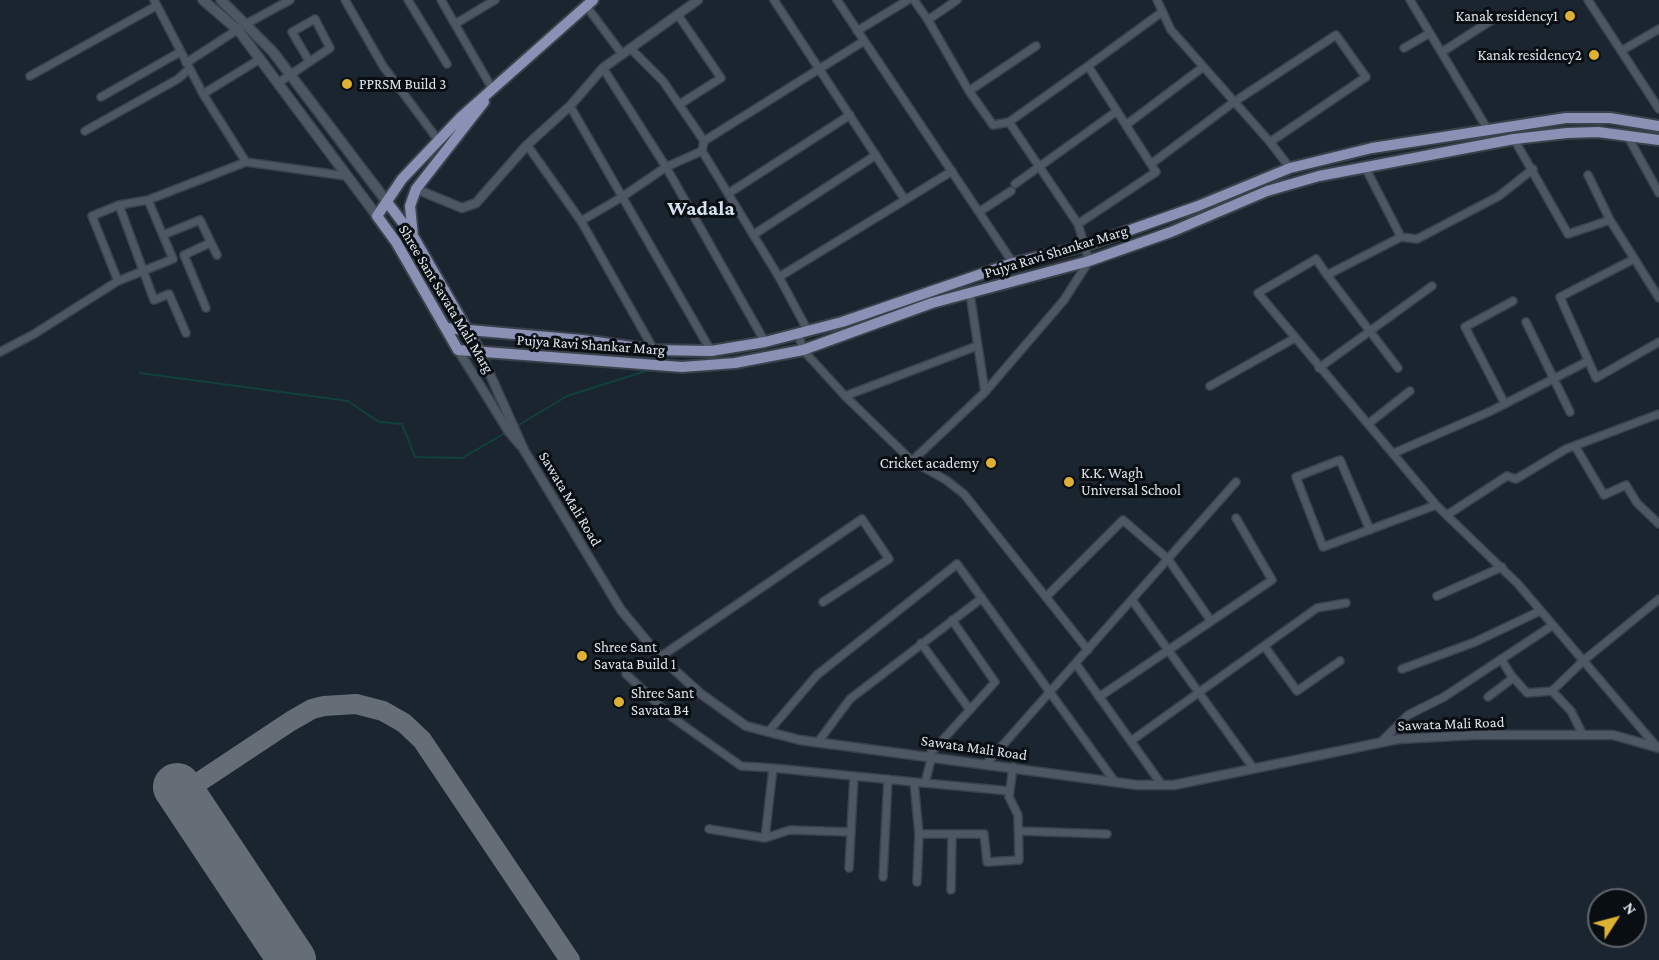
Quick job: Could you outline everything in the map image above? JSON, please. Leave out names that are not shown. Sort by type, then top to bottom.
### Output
[{"type":"main road","points":[[203,0],[273,52],[413,236]]},
{"type":"main road","points":[[224,1],[260,58],[377,216]]},
{"type":"main road","name":"Shree Sant Savata Mali Marg","points":[[458,350],[396,242],[377,216],[402,179],[438,140],[590,3]]},
{"type":"main road","name":"Shree Sant Savata Mali Marg","points":[[480,352],[470,331],[413,236],[410,207],[416,189],[467,127],[493,90]]},
{"type":"main road","points":[[446,328],[582,340],[654,350],[711,351],[765,342],[803,332],[1013,263],[1085,246],[1198,206],[1290,168],[1372,148],[1566,118],[1610,118],[1659,126]]},
{"type":"main road","name":"Pujya Ravi Shankar Marg","points":[[458,350],[682,367],[735,363],[803,350],[932,303],[1089,261],[1171,232],[1267,192],[1319,176],[1510,140],[1567,133],[1627,134],[1659,140]]},
{"type":"street","points":[[86,131],[178,79],[187,66],[290,0]]},
{"type":"street","points":[[345,0],[383,66],[438,140]]},
{"type":"street","points":[[408,0],[447,64]]},
{"type":"street","points":[[455,24],[495,0]]},
{"type":"street","points":[[416,189],[462,208],[476,203],[527,145],[570,106],[603,68],[698,0]]},
{"type":"street","points":[[774,0],[905,200]]},
{"type":"street","points":[[837,0],[1013,263]]},
{"type":"street","points":[[857,31],[908,0]]},
{"type":"street","points":[[914,0],[969,91],[993,125],[1009,122],[1162,12]]},
{"type":"street","points":[[928,20],[957,0]]},
{"type":"street","points":[[1157,0],[1171,30],[1270,142],[1290,168]]},
{"type":"street","points":[[1410,0],[1488,130]]},
{"type":"street","points":[[1588,0],[1659,109]]},
{"type":"street","points":[[442,1],[493,90]]},
{"type":"street","points":[[30,76],[155,3],[202,94],[246,162]]},
{"type":"street","points":[[590,3],[622,54]]},
{"type":"street","points":[[678,15],[721,78],[680,104]]},
{"type":"street","points":[[1442,52],[1496,18]]},
{"type":"street","points":[[278,83],[330,48],[315,19],[292,32],[309,60]]},
{"type":"street","points":[[1621,51],[1659,29]]},
{"type":"street","points":[[1404,48],[1430,33]]},
{"type":"street","points":[[1151,164],[1234,102],[1336,35],[1366,77],[1270,142]]},
{"type":"street","points":[[704,141],[864,41]]},
{"type":"street","points":[[969,91],[1036,46]]},
{"type":"street","points":[[631,49],[680,104],[704,141],[702,151],[779,277],[803,332],[803,350],[845,396],[912,461],[946,480],[964,494],[1088,650]]},
{"type":"street","points":[[101,97],[180,52]]},
{"type":"street","points":[[202,94],[260,58]]},
{"type":"street","points":[[1078,224],[1156,172],[1088,66]]},
{"type":"street","points":[[1126,124],[1203,67]]},
{"type":"street","points":[[603,68],[666,167],[765,342]]},
{"type":"street","points":[[570,106],[711,351]]},
{"type":"street","points":[[979,212],[1117,111]]},
{"type":"street","points":[[729,193],[850,115]]},
{"type":"street","points":[[912,461],[985,392],[1064,300],[1089,261],[1078,224],[1009,122]]},
{"type":"street","points":[[1504,127],[1510,140],[1533,169],[1568,234],[1610,219]]},
{"type":"street","points":[[1627,134],[1659,193]]},
{"type":"street","points":[[527,145],[581,220],[654,350]]},
{"type":"street","points":[[581,220],[622,197],[666,167],[702,151]]},
{"type":"street","points":[[753,235],[876,155]]},
{"type":"street","points":[[118,281],[92,216],[119,205],[147,200],[246,162],[346,176]]},
{"type":"street","points":[[1365,167],[1401,237]]},
{"type":"street","points":[[1327,275],[1401,237],[1417,239],[1460,219],[1499,196],[1533,169]]},
{"type":"street","points":[[779,277],[952,171]]},
{"type":"street","points":[[1588,175],[1610,219],[1659,298]]},
{"type":"street","points":[[0,352],[34,334],[118,281],[173,259],[147,200]]},
{"type":"street","points":[[119,205],[154,300],[169,294],[186,333]]},
{"type":"street","points":[[163,235],[200,220],[217,255]]},
{"type":"street","points":[[206,308],[184,255],[210,243]]},
{"type":"street","points":[[1398,368],[1316,259],[1258,293],[1436,505],[1502,567],[1657,747]]},
{"type":"street","points":[[1634,259],[1560,297],[1596,378],[1659,342]]},
{"type":"street","points":[[1320,368],[1432,286]]},
{"type":"street","points":[[970,294],[985,392]]},
{"type":"street","points":[[1506,404],[1465,327],[1513,301]]},
{"type":"street","points":[[1526,322],[1570,412]]},
{"type":"street","points":[[1210,386],[1295,338]]},
{"type":"street","points":[[845,396],[977,346]]},
{"type":"street","name":"Shree Sant Savata Mali Marg","points":[[458,350],[509,432],[524,450]]},
{"type":"street","name":"Sawata Mali Road","points":[[480,352],[524,450],[621,610],[660,657],[701,694],[746,726],[818,742],[931,755],[1115,782],[1162,785],[1174,785],[1398,739],[1474,735],[1614,735],[1657,747]]},
{"type":"street","points":[[1394,453],[1506,404],[1588,361]]},
{"type":"street","points":[[1368,424],[1410,391]]},
{"type":"street","points":[[1447,515],[1508,476],[1516,479],[1575,446],[1659,414]]},
{"type":"street","points":[[1575,446],[1604,495],[1626,485],[1637,503],[1659,524]]},
{"type":"street","points":[[1370,530],[1340,460],[1296,477],[1323,547],[1370,530],[1436,505]]},
{"type":"street","points":[[986,764],[1236,482]]},
{"type":"street","points":[[1099,697],[1272,580],[1236,518]]},
{"type":"street","points":[[660,657],[862,519],[889,559],[823,602]]},
{"type":"street","points":[[1047,597],[1123,520],[1168,559],[1211,621]]},
{"type":"street","points":[[768,732],[816,675],[957,564],[1115,782]]},
{"type":"street","points":[[1437,596],[1502,567]]},
{"type":"street","points":[[818,742],[850,699],[982,598]]},
{"type":"street","points":[[1501,659],[1513,678],[1527,693],[1552,691],[1583,661],[1659,599]]},
{"type":"street","points":[[1132,600],[1254,769]]},
{"type":"street","points":[[1131,741],[1200,694],[1317,608],[1346,603]]},
{"type":"street","points":[[1402,669],[1475,642],[1540,611]]},
{"type":"street","points":[[926,783],[931,755],[995,682],[951,620]]},
{"type":"street","points":[[1380,743],[1408,716],[1444,697],[1553,626]]},
{"type":"street","points":[[921,643],[970,710]]},
{"type":"street","points":[[1265,647],[1297,691],[1340,661]]},
{"type":"street","points":[[1076,664],[1162,785]]},
{"type":"street","points":[[626,674],[674,718],[741,766],[1010,791]]},
{"type":"street","points":[[1488,697],[1513,678]]},
{"type":"street","points":[[1552,691],[1571,711],[1583,735]]},
{"type":"street","points":[[919,834],[984,834],[987,862],[1019,860],[1018,815],[1009,797],[1013,767]]},
{"type":"street","points":[[765,838],[773,768]]},
{"type":"street","points":[[849,868],[854,776]]},
{"type":"street","points":[[883,877],[888,779]]},
{"type":"street","points":[[914,782],[919,834],[917,882]]},
{"type":"street","points":[[709,829],[765,838],[790,830],[850,832]]},
{"type":"street","points":[[1018,831],[1107,834]]},
{"type":"street","points":[[951,891],[952,835]]},
{"type":"waterway","points":[[1612,129],[1628,128],[1656,134]]},
{"type":"waterway","points":[[1281,182],[1304,175]]},
{"type":"waterway","points":[[1153,233],[1195,216]]},
{"type":"waterway","points":[[955,292],[966,288]]},
{"type":"waterway","points":[[517,426],[567,396],[649,370]]},
{"type":"waterway","points":[[140,373],[348,401],[379,422],[402,424],[415,457],[462,458],[507,432]]},
{"type":"taxiway","points":[[181,794],[312,709],[356,704],[383,711],[404,723],[422,740],[570,960]]},
{"type":"runway","points":[[177,787],[292,960]]},
{"type":"place","name":"Kanak residency1","points":[[1570,16]]},
{"type":"place","name":"Kanak residency2","points":[[1594,55]]},
{"type":"place","name":"PPRSM Build 3","points":[[347,84]]},
{"type":"place","name":"Cricket academy","points":[[991,463]]},
{"type":"place","name":"K.K. Wagh Universal School","points":[[1069,482]]},
{"type":"place","name":"Shree Sant Savata Build 1","points":[[582,656]]},
{"type":"place","name":"Shree Sant Savata B4","points":[[619,702]]},
{"type":"district","name":"Wadala","points":[[701,209]]}]
